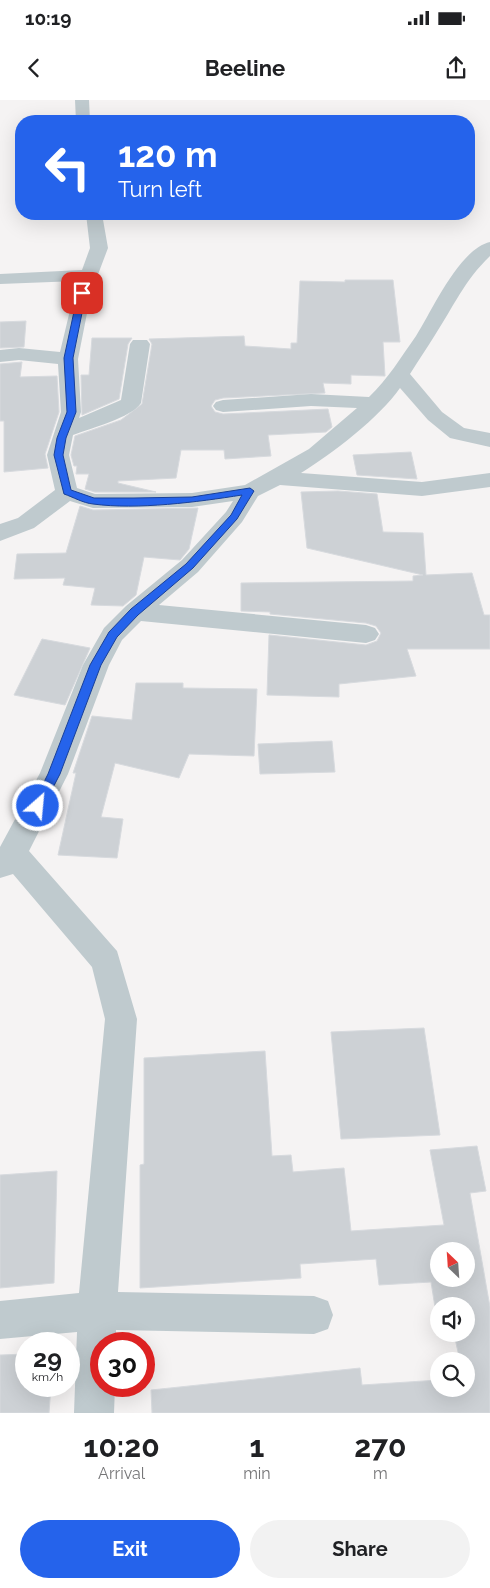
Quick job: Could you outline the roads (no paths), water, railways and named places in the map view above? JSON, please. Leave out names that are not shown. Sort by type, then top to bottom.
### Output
[{"type":"street","points":[[82,100],[83,115]]},
{"type":"street","points":[[67,492],[58,455],[71,412],[68,358],[88,275],[99,248],[95,220]]},
{"type":"street","points":[[67,492],[93,501],[192,500],[250,491],[278,478],[316,454],[375,403],[399,374],[426,335],[466,269],[490,247]]},
{"type":"street","points":[[0,279],[88,275]]},
{"type":"street","points":[[64,431],[108,415],[132,403],[140,344]]},
{"type":"street","points":[[0,356],[19,354],[68,358]]},
{"type":"street","points":[[399,374],[435,416],[457,433],[490,440]]},
{"type":"street","points":[[223,406],[311,400],[375,403]]},
{"type":"street","points":[[278,478],[422,488],[490,480]]},
{"type":"street","points":[[94,1413],[97,1312],[121,1019],[106,961],[6,860],[54,774],[96,665],[113,634],[135,612],[190,566],[234,517],[250,491]]},
{"type":"street","points":[[0,533],[26,522],[67,492]]},
{"type":"street","points":[[135,612],[366,634]]},
{"type":"street","points":[[0,1320],[97,1312],[314,1316]]}]
